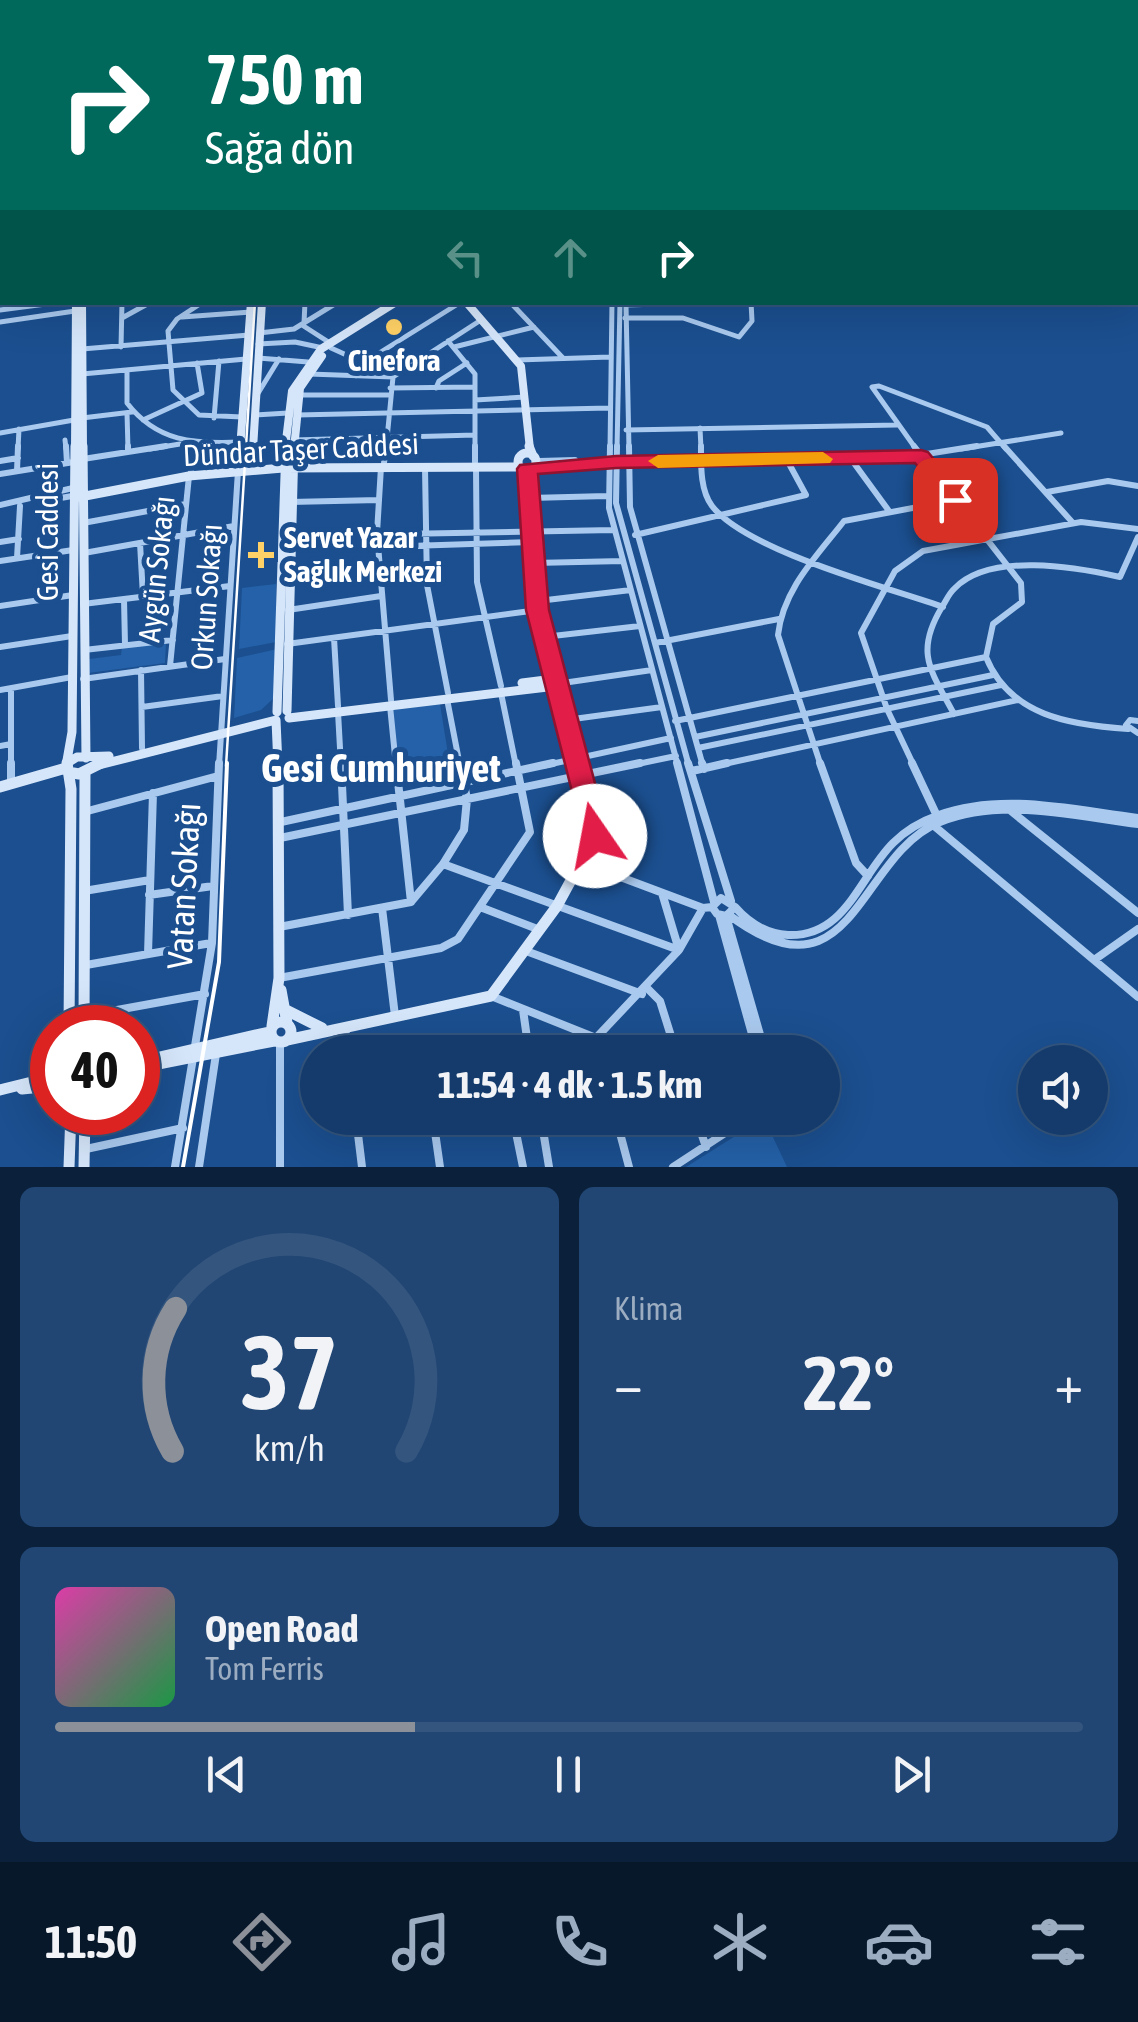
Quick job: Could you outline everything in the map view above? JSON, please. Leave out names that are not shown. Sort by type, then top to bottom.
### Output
[{"type":"main road","points":[[84,1005],[86,765]]},
{"type":"main road","points":[[67,767],[72,788],[69,1005]]},
{"type":"main road","points":[[160,1060],[216,1052],[277,1036]]},
{"type":"main road","points":[[84,1135],[84,1167]]},
{"type":"street","points":[[0,311],[41,305]]},
{"type":"street","points":[[0,322],[78,305]]},
{"type":"street","name":"Gesi Caddesi","points":[[67,767],[83,650],[83,604],[72,492],[82,374],[78,305]]},
{"type":"street","name":"Gesi Caddesi","points":[[78,305],[78,419]]},
{"type":"street","points":[[122,305],[122,347]]},
{"type":"street","points":[[122,318],[146,305]]},
{"type":"street","points":[[199,305],[169,328],[173,390],[199,415],[242,417]]},
{"type":"street","points":[[202,305],[202,316]]},
{"type":"street","points":[[260,467],[255,415],[262,305]]},
{"type":"street","points":[[303,324],[305,305]]},
{"type":"street","points":[[259,333],[285,332],[333,305]]},
{"type":"street","points":[[282,716],[287,466],[294,386],[308,362],[395,305]]},
{"type":"street","points":[[356,376],[366,362],[458,305]]},
{"type":"street","points":[[466,305],[517,360],[524,377],[530,536],[537,606],[595,836],[557,906],[491,996]]},
{"type":"street","points":[[513,305],[564,358]]},
{"type":"street","points":[[612,305],[610,462],[616,504],[692,771],[721,909],[734,941],[757,1035]]},
{"type":"street","points":[[621,305],[630,507],[704,769]]},
{"type":"street","points":[[627,305],[610,462],[608,496],[614,530],[756,1035]]},
{"type":"street","points":[[683,318],[693,305]]},
{"type":"street","points":[[623,318],[683,318],[739,337],[752,320],[752,305]]},
{"type":"street","points":[[180,317],[251,307],[238,469]]},
{"type":"street","points":[[307,374],[393,377],[481,320]]},
{"type":"street","points":[[303,324],[328,346]]},
{"type":"street","points":[[454,348],[534,327]]},
{"type":"street","points":[[82,349],[248,335]]},
{"type":"street","points":[[278,978],[441,948],[458,939],[530,832],[483,617],[476,544],[476,374],[448,340]]},
{"type":"street","points":[[258,344],[295,342],[328,346],[393,377]]},
{"type":"street","points":[[280,1167],[280,822],[275,746],[282,716],[288,644],[287,466],[293,440],[292,414],[298,395],[307,374],[328,346]]},
{"type":"street","points":[[517,360],[610,356]]},
{"type":"street","points":[[258,358],[308,362]]},
{"type":"street","points":[[256,397],[280,358]]},
{"type":"street","points":[[82,374],[246,359]]},
{"type":"street","points":[[214,418],[219,362]]},
{"type":"street","points":[[436,388],[439,381],[466,363]]},
{"type":"street","points":[[142,420],[202,393],[197,364]]},
{"type":"street","points":[[127,370],[128,452]]},
{"type":"street","points":[[393,377],[377,533],[410,902]]},
{"type":"street","points":[[298,395],[475,386]]},
{"type":"street","points":[[1073,523],[1004,444],[978,422],[879,386],[872,387],[1023,586],[1023,600],[993,624],[986,657],[993,675],[1018,700],[1073,724],[1135,732]]},
{"type":"street","points":[[475,400],[525,397]]},
{"type":"street","points":[[255,415],[609,408]]},
{"type":"street","points":[[0,433],[130,412],[161,436],[191,443]]},
{"type":"street","points":[[626,430],[899,425]]},
{"type":"street","points":[[700,428],[705,492],[720,515],[754,537],[943,607]]},
{"type":"street","points":[[17,471],[19,430]]},
{"type":"street","points":[[528,462],[921,456],[1062,433]]},
{"type":"street","points":[[293,440],[475,435]]},
{"type":"street","points":[[64,440],[74,461]]},
{"type":"street","points":[[0,474],[191,443],[240,442]]},
{"type":"street","name":"Aygün Sokağı","points":[[170,666],[191,443]]},
{"type":"street","points":[[0,461],[18,458]]},
{"type":"street","points":[[850,458],[889,511]]},
{"type":"street","points":[[626,541],[637,534],[806,495],[786,460]]},
{"type":"street","name":"Gesi Caddesi","points":[[74,461],[85,492],[72,636],[86,765]]},
{"type":"street","name":"Dündar Taşer Caddesi","points":[[382,465],[528,462]]},
{"type":"street","name":"Dündar Taşer Caddesi","points":[[287,466],[476,464]]},
{"type":"street","points":[[260,467],[287,466]]},
{"type":"street","points":[[260,467],[287,466]]},
{"type":"street","points":[[279,927],[410,902],[443,864],[464,830],[467,799],[427,584],[425,466]]},
{"type":"street","name":"Dündar Taşer Caddesi","points":[[72,492],[260,467]]},
{"type":"street","name":"Orkun Sokağı","points":[[221,729],[238,469]]},
{"type":"street","points":[[1047,492],[1108,480],[1138,486]]},
{"type":"street","points":[[0,507],[20,506],[72,492]]},
{"type":"street","points":[[0,507],[72,492]]},
{"type":"street","points":[[529,498],[608,496]]},
{"type":"street","points":[[290,502],[379,500]]},
{"type":"street","points":[[868,876],[856,863],[795,696],[780,646],[780,619],[790,590],[844,521],[955,500]]},
{"type":"street","points":[[82,523],[186,504]]},
{"type":"street","points":[[18,558],[20,506]]},
{"type":"street","points":[[1138,529],[1102,522],[1073,523],[918,554],[900,565],[860,630],[883,698],[935,820],[1138,997]]},
{"type":"street","points":[[0,561],[234,526]]},
{"type":"street","points":[[378,547],[476,544],[614,530]]},
{"type":"street","points":[[289,536],[476,531],[530,536]]},
{"type":"street","points":[[624,532],[637,534]]},
{"type":"street","points":[[954,714],[932,668],[926,634],[963,582],[1010,570],[1067,566],[1120,577],[1138,536]]},
{"type":"street","points":[[0,542],[18,539]]},
{"type":"street","points":[[140,543],[143,597]]},
{"type":"street","points":[[533,563],[623,561]]},
{"type":"street","points":[[288,578],[381,565]]},
{"type":"street","points":[[83,604],[230,586]]},
{"type":"street","points":[[288,644],[483,617],[631,590]]},
{"type":"street","points":[[0,606],[73,596]]},
{"type":"street","points":[[288,610],[381,596]]},
{"type":"street","points":[[124,599],[125,645]]},
{"type":"street","points":[[655,643],[780,619]]},
{"type":"street","points":[[544,637],[640,626]]},
{"type":"street","points":[[0,647],[72,636]]},
{"type":"street","points":[[334,638],[348,915]]},
{"type":"street","points":[[83,650],[172,640]]},
{"type":"street","points":[[675,721],[986,657]]},
{"type":"street","points":[[0,690],[226,660]]},
{"type":"street","points":[[141,670],[142,748]]},
{"type":"street","points":[[86,765],[282,716],[652,670]]},
{"type":"street","points":[[694,737],[993,675]]},
{"type":"street","points":[[698,748],[1001,685]]},
{"type":"street","points":[[11,688],[11,744],[5,786],[221,729]]},
{"type":"street","points":[[142,707],[223,696]]},
{"type":"street","points":[[692,771],[1018,700]]},
{"type":"street","points":[[566,720],[662,706]]},
{"type":"street","points":[[1135,732],[1128,721],[1138,721]]},
{"type":"street","name":"Vatan Sokağı","points":[[175,1167],[212,943],[221,729]]},
{"type":"street","points":[[280,822],[518,774],[671,738]]},
{"type":"street","points":[[744,739],[760,757]]},
{"type":"street","points":[[0,746],[11,744]]},
{"type":"street","points":[[280,838],[676,756]]},
{"type":"street","points":[[84,812],[218,776]]},
{"type":"street","points":[[148,954],[153,793]]},
{"type":"street","points":[[583,862],[786,935],[813,933],[837,921],[896,840],[974,806],[1010,805],[1138,821]]},
{"type":"street","points":[[721,909],[752,931],[792,942],[816,940],[837,931],[854,915],[894,853],[935,820],[1010,811],[1138,821]]},
{"type":"street","points":[[1010,811],[1138,912]]},
{"type":"street","points":[[443,864],[679,950]]},
{"type":"street","points":[[84,892],[150,880]]},
{"type":"street","points":[[150,895],[213,886]]},
{"type":"street","points":[[662,891],[679,950]]},
{"type":"street","points":[[480,907],[540,930]]},
{"type":"street","points":[[382,908],[395,1016]]},
{"type":"street","points":[[601,1035],[721,909]]},
{"type":"street","points":[[1094,960],[1138,929]]},
{"type":"street","points":[[734,941],[752,931]]},
{"type":"street","points":[[84,965],[212,943]]},
{"type":"street","points":[[526,950],[644,991],[660,1001],[671,1035]]},
{"type":"street","points":[[196,1053],[292,1032],[278,978]]},
{"type":"street","points":[[157,1005],[205,994]]},
{"type":"street","points":[[277,1036],[491,996],[584,1035]]},
{"type":"street","points":[[284,1009],[325,1030]]},
{"type":"street","points":[[523,1009],[525,1035]]},
{"type":"street","points":[[289,1024],[325,1030]]},
{"type":"street","points":[[345,1026],[346,1035]]},
{"type":"street","points":[[198,1167],[216,1052]]},
{"type":"street","points":[[0,1092],[30,1083]]},
{"type":"street","points":[[0,1092],[30,1089]]},
{"type":"street","points":[[84,1149],[183,1128]]},
{"type":"street","points":[[69,1167],[70,1135]]},
{"type":"street","points":[[358,1135],[362,1167]]},
{"type":"street","points":[[435,1135],[440,1167]]},
{"type":"street","points":[[517,1135],[524,1167]]},
{"type":"street","points":[[543,1135],[549,1167]]},
{"type":"street","points":[[621,1135],[629,1167]]},
{"type":"street","points":[[702,1135],[706,1147]]},
{"type":"street","points":[[673,1167],[723,1135]]},
{"type":"shaded area","points":[[276,584],[276,642],[239,649],[242,588]]},
{"type":"shaded area","points":[[166,642],[165,663],[88,673],[89,659],[121,655],[122,647]]},
{"type":"shaded area","points":[[277,649],[275,697],[261,710],[234,718],[237,658]]},
{"type":"shaded area","points":[[440,704],[449,760],[396,767],[391,710]]},
{"type":"shaded area","points":[[737,1135],[772,1135],[787,1167],[686,1167]]},
{"type":"tram line","points":[[226,766],[255,305]]},
{"type":"tram line","points":[[183,1167],[219,962],[227,763]]},
{"type":"slow traffic","points":[[658,461],[823,459]]},
{"type":"place","name":"Cinefora","points":[[394,327]]},
{"type":"place","name":"Servet Yazar Sağlık Merkezi","points":[[261,555]]},
{"type":"district","name":"Gesi Cumhuriyet","points":[[381,768]]},
{"type":"route","points":[[595,836],[538,610],[528,469],[616,462],[921,456],[955,500]]}]
